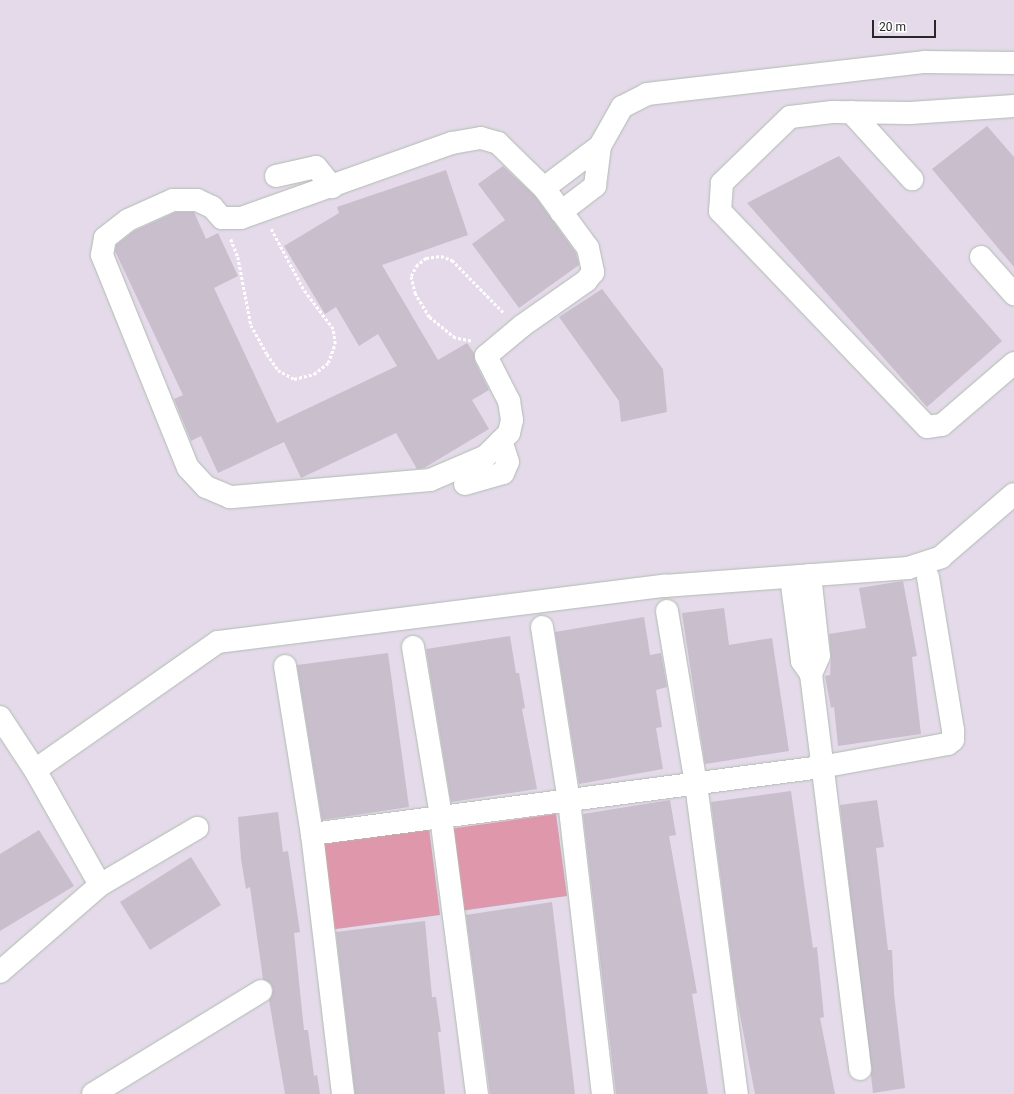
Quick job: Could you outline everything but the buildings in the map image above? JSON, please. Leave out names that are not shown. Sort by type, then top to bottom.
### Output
[{"type":"street","points":[[561,212],[595,186],[600,146],[622,107],[647,94],[925,62],[1014,63]]},
{"type":"street","points":[[1014,106],[910,113],[851,112],[790,118],[722,183],[720,211],[927,427],[942,425],[1014,363]]},
{"type":"street","points":[[851,112],[912,179]]},
{"type":"street","points":[[481,138],[498,143],[544,188],[588,248],[593,272],[586,281],[522,326],[486,356],[509,402],[512,420],[509,433],[486,456],[430,480],[230,497],[206,487],[188,468],[102,255],[105,238],[117,227],[173,200],[197,200],[212,207],[222,218],[241,218],[264,213],[332,187],[452,143],[481,138]]},
{"type":"street","points":[[544,188],[600,146]]},
{"type":"street","points":[[276,176],[316,168],[332,187]]},
{"type":"street","points":[[981,257],[1014,294]]},
{"type":"street","points":[[466,484],[503,473],[508,462],[501,441]]},
{"type":"street","points":[[35,770],[218,642],[664,586],[908,568],[941,557],[1014,494]]},
{"type":"street","points":[[801,576],[802,661],[811,674],[821,767],[860,1069]]},
{"type":"street","points":[[312,834],[821,767],[942,746],[953,740],[928,577]]},
{"type":"street","points":[[668,611],[696,784],[737,1094]]},
{"type":"street","points":[[542,627],[569,800],[603,1094]]},
{"type":"street","points":[[413,647],[441,817],[477,1094]]},
{"type":"street","points":[[285,666],[312,834],[343,1094]]},
{"type":"street","points":[[0,717],[35,770],[100,885]]},
{"type":"street","points":[[1,970],[100,885],[197,828]]},
{"type":"street","points":[[93,1094],[260,990]]},
{"type":"path","points":[[222,218],[238,257],[252,325],[267,354],[278,370],[294,379],[314,374],[328,363],[336,344],[333,329],[303,288],[264,213]]},
{"type":"path","points":[[486,356],[473,342],[455,338],[429,317],[415,294],[412,276],[416,266],[426,258],[442,256],[452,260],[496,307],[522,326]]},
{"type":"shaded area","points":[[556,814],[567,896],[460,911],[449,829]]},
{"type":"shaded area","points":[[429,828],[440,915],[329,930],[318,843]]}]
